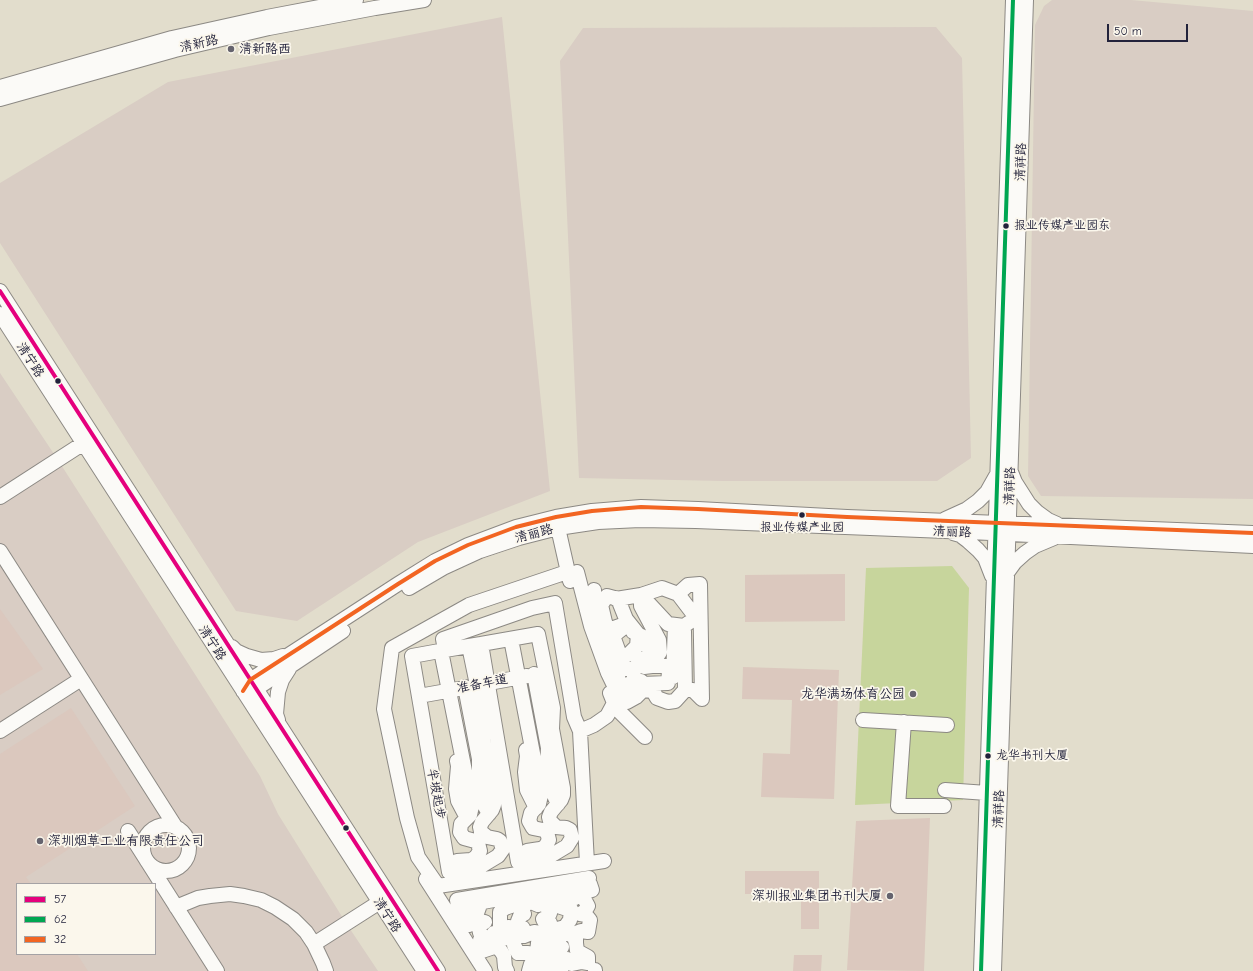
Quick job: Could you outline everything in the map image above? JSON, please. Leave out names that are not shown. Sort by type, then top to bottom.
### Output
[{"type":"street","name":"清新路","points":[[0,87],[172,38],[267,17],[356,0]]},
{"type":"street","name":"清新路","points":[[0,99],[175,50],[269,28],[424,0]]},
{"type":"street","points":[[1004,0],[1019,18],[1036,0]]},
{"type":"street","name":"清祥路","points":[[1013,0],[1019,18]]},
{"type":"street","name":"清祥路","points":[[981,971],[994,582],[1002,529],[1019,18],[1026,0]]},
{"type":"street","name":"清宁路","points":[[0,291],[89,440],[250,687],[384,899],[438,971]]},
{"type":"street","name":"清宁路","points":[[0,314],[89,440],[224,640],[250,687],[280,726],[384,899],[424,971]]},
{"type":"street","points":[[0,497],[89,440]]},
{"type":"street","points":[[994,582],[990,569],[978,550],[944,526],[955,515],[978,501],[1004,470],[1015,482],[1029,504],[1060,531],[1035,546],[1015,562],[1007,573]]},
{"type":"street","name":"清丽路","points":[[250,687],[294,658],[398,584],[435,561],[468,545],[516,527],[557,522],[592,511],[641,508],[698,508],[1002,529],[1253,533]]},
{"type":"street","points":[[557,522],[572,572],[579,611],[614,703],[627,720],[645,737]]},
{"type":"street","name":"清祥路","points":[[994,971],[1007,573],[1002,529]]},
{"type":"street","name":"清丽路","points":[[1060,531],[1253,546]]},
{"type":"street","points":[[0,552],[175,826]]},
{"type":"street","points":[[572,572],[588,590],[596,611],[606,648],[623,690],[635,680],[635,668]]},
{"type":"street","points":[[572,572],[469,605],[392,648],[384,709],[407,818],[418,857],[438,886],[604,861]]},
{"type":"street","points":[[678,594],[688,585],[700,584],[702,698],[693,690],[685,690]]},
{"type":"street","points":[[625,624],[608,630],[601,605],[607,596],[616,599],[642,601],[668,624],[679,626],[694,619],[694,614],[678,594],[662,588],[642,601],[625,624],[613,636],[625,669],[670,666]]},
{"type":"street","points":[[588,590],[636,589],[659,640],[656,655]]},
{"type":"street","points":[[588,590],[590,626],[621,700],[627,702],[636,697],[643,687],[668,683],[669,671],[679,626]]},
{"type":"street","points":[[616,599],[618,600],[625,624],[646,638],[656,655],[670,666],[672,701]]},
{"type":"street","points":[[447,831],[457,862],[476,858],[480,851],[478,843],[464,838],[461,835],[460,828],[472,810],[472,806],[450,726],[443,639],[532,608],[555,603],[574,717],[580,731],[587,863]]},
{"type":"street","points":[[509,616],[519,715],[541,795],[541,800],[529,817],[530,825],[533,828],[547,832],[549,840],[545,847],[526,851],[516,821]]},
{"type":"street","points":[[635,668],[643,687],[652,691],[657,698],[668,702],[675,701],[685,690],[679,626]]},
{"type":"street","points":[[447,831],[449,872],[478,868],[498,856],[503,849],[500,840],[487,837],[481,832],[480,827],[494,805],[494,799],[472,721],[477,685],[477,627]]},
{"type":"street","points":[[443,651],[538,634],[541,710],[563,788],[563,794],[549,817],[550,821],[556,827],[570,830],[572,838],[567,846],[547,857],[518,862],[516,821],[503,745],[493,715],[477,685]]},
{"type":"street","points":[[638,634],[637,646],[630,653],[640,659],[656,655]]},
{"type":"street","points":[[224,640],[236,651],[261,660],[294,658],[282,680],[278,692],[276,714],[280,726]]},
{"type":"street","name":"半坡起步","points":[[443,651],[412,656],[424,726],[434,755],[447,831]]},
{"type":"street","points":[[540,673],[553,708],[552,748]]},
{"type":"street","name":"准备车道","points":[[419,696],[540,673]]},
{"type":"street","points":[[515,678],[530,755]]},
{"type":"street","points":[[0,731],[81,679]]},
{"type":"street","points":[[477,685],[484,719],[483,758]]},
{"type":"street","points":[[446,691],[461,766]]},
{"type":"street","points":[[580,731],[594,725],[607,716],[614,703]]},
{"type":"street","points":[[863,720],[946,725]]},
{"type":"street","points":[[904,722],[898,806],[944,806]]},
{"type":"street","points":[[945,790],[987,793]]},
{"type":"street","points":[[169,824],[175,826],[184,832],[188,839],[189,853],[185,862],[176,869],[163,871],[154,867],[147,861],[143,850],[145,838],[149,832],[160,825],[169,824]]},
{"type":"street","points":[[128,831],[216,971]]},
{"type":"street","points":[[406,848],[486,971]]},
{"type":"street","points":[[573,951],[560,960],[556,958],[556,948],[562,947],[556,944],[550,922],[544,921],[543,919],[548,917],[550,913],[550,903],[557,897],[571,895],[575,898],[582,893],[592,890],[590,884],[586,883],[475,914],[461,925],[457,900],[589,878]]},
{"type":"street","points":[[582,893],[588,906],[585,911],[580,914],[586,915],[587,925]]},
{"type":"street","points":[[176,907],[198,898],[230,894],[261,900],[276,907],[293,919],[306,932],[314,944],[326,971]]},
{"type":"street","points":[[314,944],[384,899]]},
{"type":"street","points":[[551,970],[552,965],[548,960],[542,959],[549,954],[552,933],[570,920],[571,909],[569,907],[550,903],[531,902],[524,905],[520,909],[518,921],[520,927],[523,928],[520,936],[534,932],[541,933],[552,933],[567,933],[574,937],[572,964],[582,962],[593,969]]},
{"type":"street","points":[[500,912],[505,908],[520,909]]},
{"type":"street","points":[[475,914],[490,910],[500,912]]},
{"type":"street","points":[[500,912],[500,928],[509,927],[516,944],[517,958],[521,971]]},
{"type":"street","points":[[475,914],[480,921],[485,922],[480,925],[479,928],[480,933],[483,936],[480,942],[484,943],[488,942],[494,933],[496,933],[498,940],[508,938],[516,944],[523,945],[524,942],[552,933],[579,925],[587,925]]},
{"type":"street","points":[[475,914],[475,946],[480,951],[494,947],[502,951],[507,971]]},
{"type":"street","points":[[528,971],[531,964],[536,970],[551,970],[564,965],[573,951],[576,933],[581,931],[587,925]]},
{"type":"shaded area","points":[[1052,0],[1131,0],[1253,11],[1253,499],[1041,496],[1028,476],[1035,25],[1044,6]]},
{"type":"shaded area","points":[[502,17],[550,491],[418,542],[297,621],[236,611],[0,243],[0,183],[168,82]]},
{"type":"shaded area","points":[[936,27],[962,58],[971,458],[937,481],[723,481],[579,478],[560,61],[583,28]]},
{"type":"shaded area","name":"深圳烟草工业有限责任公司","points":[[0,373],[58,460],[260,776],[278,814],[346,923],[378,971],[0,971]]},
{"type":"green space","name":"龙华满场体育公园","points":[[952,566],[969,588],[963,800],[855,805],[866,568]]},
{"type":"building","points":[[845,574],[845,621],[745,622],[745,575]]},
{"type":"building","points":[[0,609],[43,669],[0,695]]},
{"type":"building","points":[[743,667],[839,670],[834,799],[761,797],[763,753],[790,754],[792,700],[742,699]]},
{"type":"building","name":"深圳烟草工业有限责任公司","points":[[71,708],[135,806],[26,877],[30,883],[16,883],[16,955],[78,955],[88,971],[0,971],[0,754]]},
{"type":"building","name":"深圳报业集团书刊大厦","points":[[930,818],[924,971],[847,970],[856,821]]},
{"type":"building","points":[[745,871],[819,871],[819,929],[801,929],[801,894],[745,894]]},
{"type":"building","points":[[794,955],[822,955],[821,971],[793,971]]},
{"type":"transit line","name":"62","points":[[981,971],[1013,0]]},
{"type":"transit line","name":"57","points":[[0,291],[438,971]]},
{"type":"transit line","name":"32","points":[[243,691],[250,680],[435,561],[468,545],[516,527],[556,517],[592,511],[641,507],[847,517],[1253,533]]},
{"type":"place","name":"清新路西","points":[[231,49]]},
{"type":"place","name":"报业传媒产业园东","points":[[1006,226]]},
{"type":"place","name":"报业传媒产业园","points":[[802,515]]},
{"type":"place","name":"龙华满场体育公园","points":[[913,694]]},
{"type":"place","name":"龙华书刊大厦","points":[[988,756]]},
{"type":"place","name":"深圳烟草工业有限责任公司","points":[[40,841]]},
{"type":"place","name":"深圳报业集团书刊大厦","points":[[890,896]]}]
